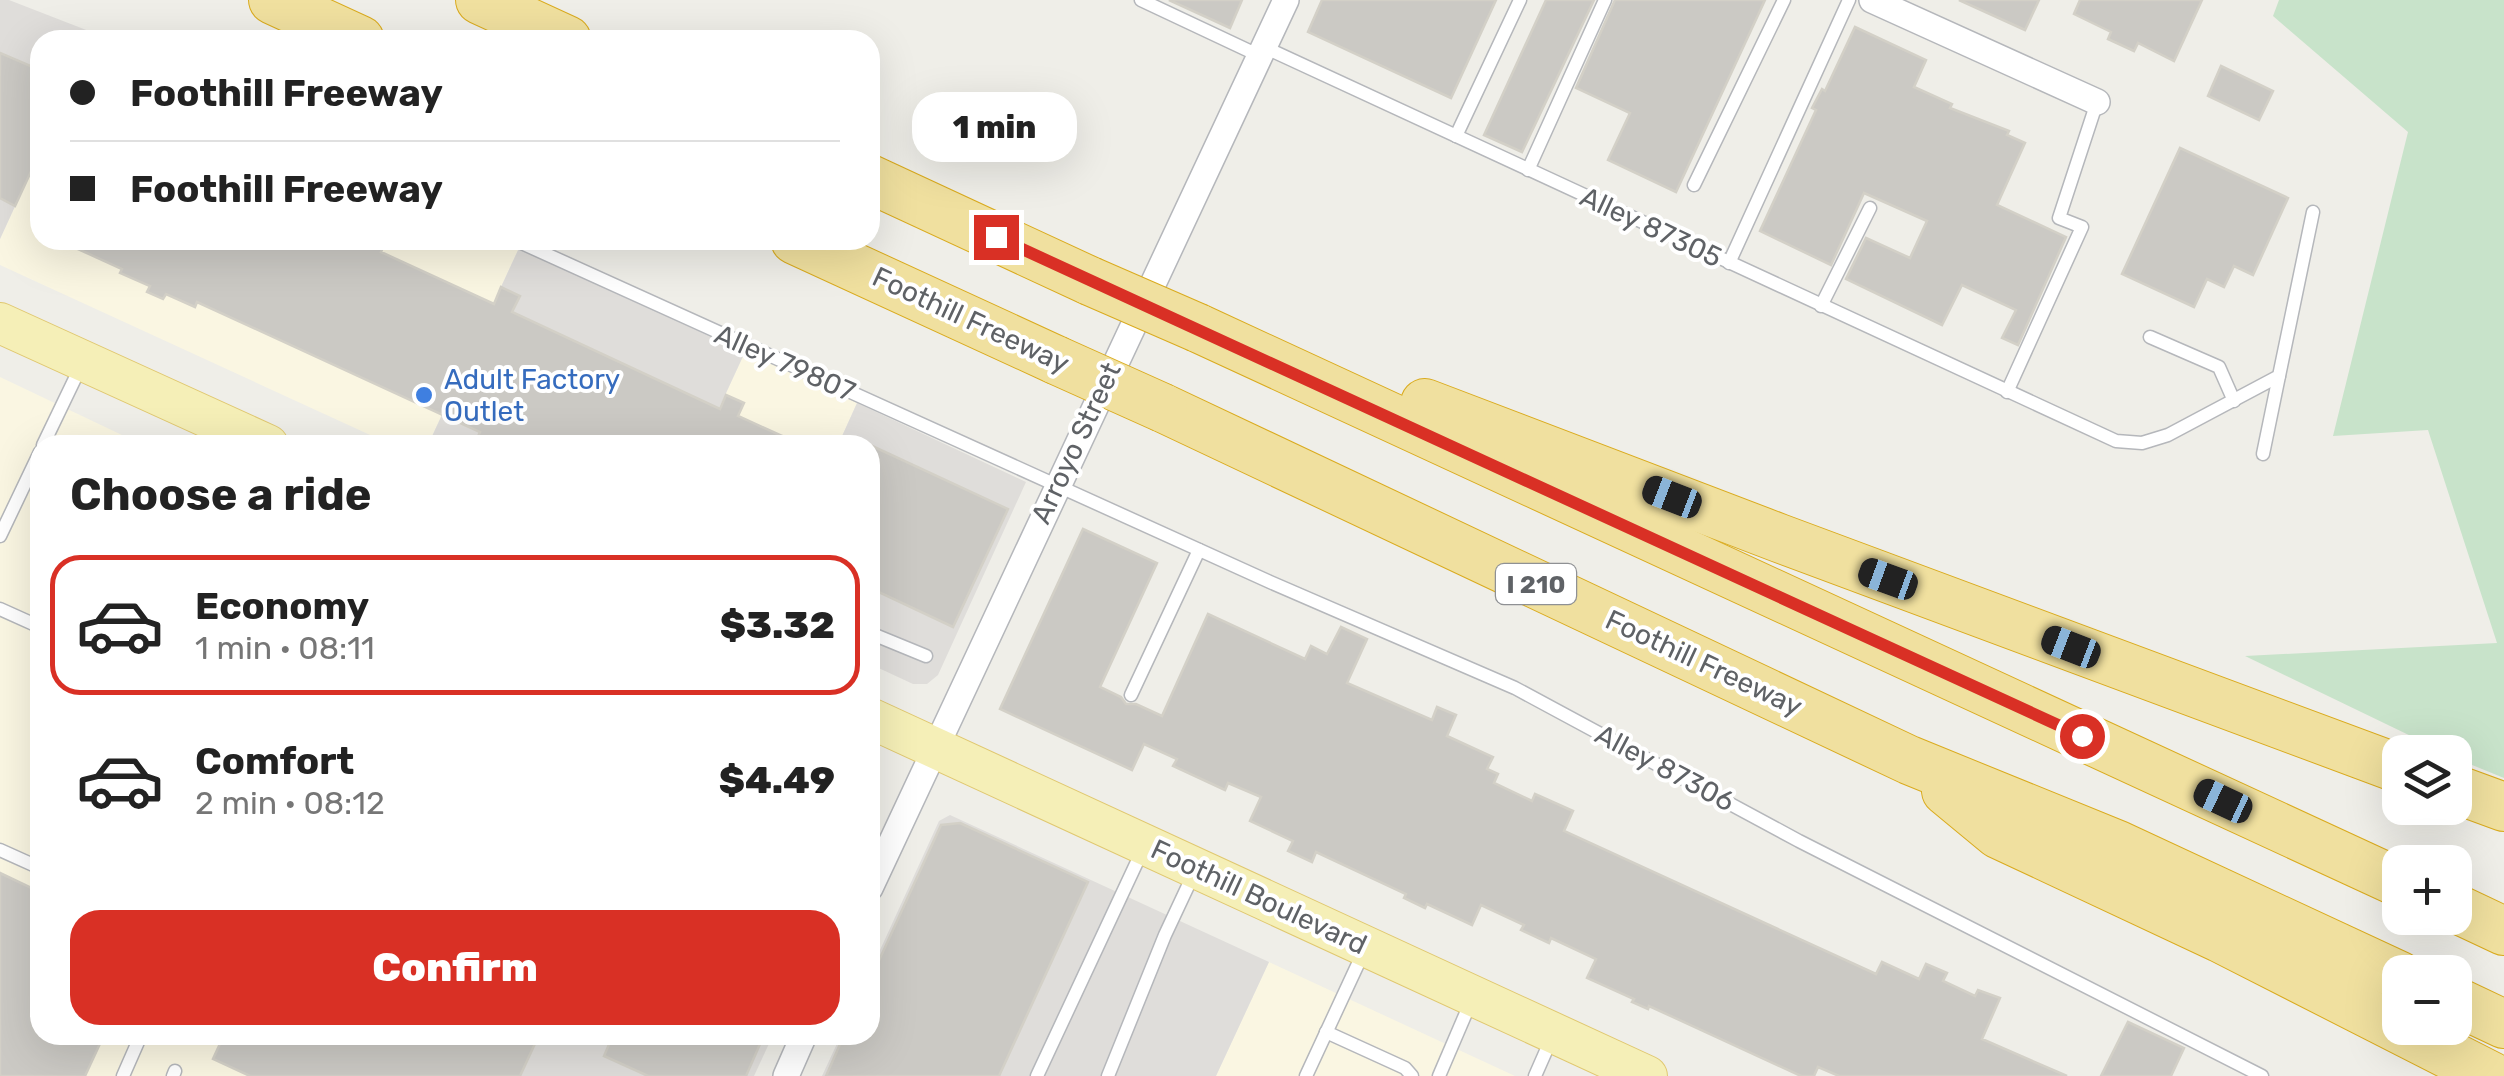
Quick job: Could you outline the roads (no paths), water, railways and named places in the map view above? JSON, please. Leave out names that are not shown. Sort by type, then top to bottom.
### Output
[{"type":"highway","points":[[273,0],[338,30]]},
{"type":"highway","points":[[480,0],[545,30]]},
{"type":"highway","points":[[880,184],[2382,875]]},
{"type":"highway","name":"Foothill Freeway","points":[[817,250],[1163,408],[1909,760],[2118,845],[2382,968]]},
{"type":"highway","points":[[1198,328],[1458,414],[1778,538],[2382,762]]},
{"type":"highway","points":[[1909,760],[1998,834],[2220,938],[2491,1076]]},
{"type":"highway","points":[[2472,795],[2504,807]]},
{"type":"highway","points":[[2472,916],[2504,931]]},
{"type":"highway","points":[[2472,1010],[2504,1024]]},
{"type":"main road","points":[[0,323],[246,435]]},
{"type":"main road","name":"Foothill Boulevard","points":[[880,723],[1647,1076]]},
{"type":"street","name":"Arroyo Street","points":[[880,866],[1286,0]]},
{"type":"street","points":[[1885,3],[2097,102]]},
{"type":"street","points":[[786,1076],[800,1045]]},
{"type":"lane","name":"Alley 87305","points":[[1141,0],[1456,136],[2116,441],[2142,443],[2168,436],[2278,376]]},
{"type":"lane","points":[[1456,136],[1520,0]]},
{"type":"lane","points":[[1528,170],[1605,0]]},
{"type":"lane","points":[[1694,185],[1784,0]]},
{"type":"lane","points":[[1729,263],[1849,0]]},
{"type":"lane","points":[[2007,392],[2082,227],[2059,218],[2097,102]]},
{"type":"lane","points":[[1821,306],[1870,208]]},
{"type":"lane","points":[[2263,454],[2314,212]]},
{"type":"lane","name":"Alley 79807","points":[[537,250],[1057,484]]},
{"type":"lane","points":[[2150,337],[2218,366],[2234,400]]},
{"type":"lane","points":[[48,435],[83,361]]},
{"type":"lane","points":[[0,536],[30,473]]},
{"type":"lane","name":"Alley 87306","points":[[1057,484],[1515,688],[1799,841],[2262,1076]]},
{"type":"lane","points":[[1131,695],[1200,550]]},
{"type":"lane","points":[[0,608],[30,622]]},
{"type":"lane","points":[[880,637],[926,656]]},
{"type":"lane","points":[[1037,1076],[1146,844]]},
{"type":"lane","points":[[0,850],[30,864]]},
{"type":"lane","points":[[1108,1076],[1196,869]]},
{"type":"lane","points":[[1306,1076],[1366,947]]},
{"type":"lane","points":[[1439,1076],[1473,996]]},
{"type":"lane","points":[[1326,1032],[1404,1068],[1412,1076]]},
{"type":"lane","points":[[1535,1076],[1554,1033]]},
{"type":"lane","points":[[123,1076],[137,1045]]},
{"type":"place","name":"Adult Factory Outlet","points":[[424,395]]}]
